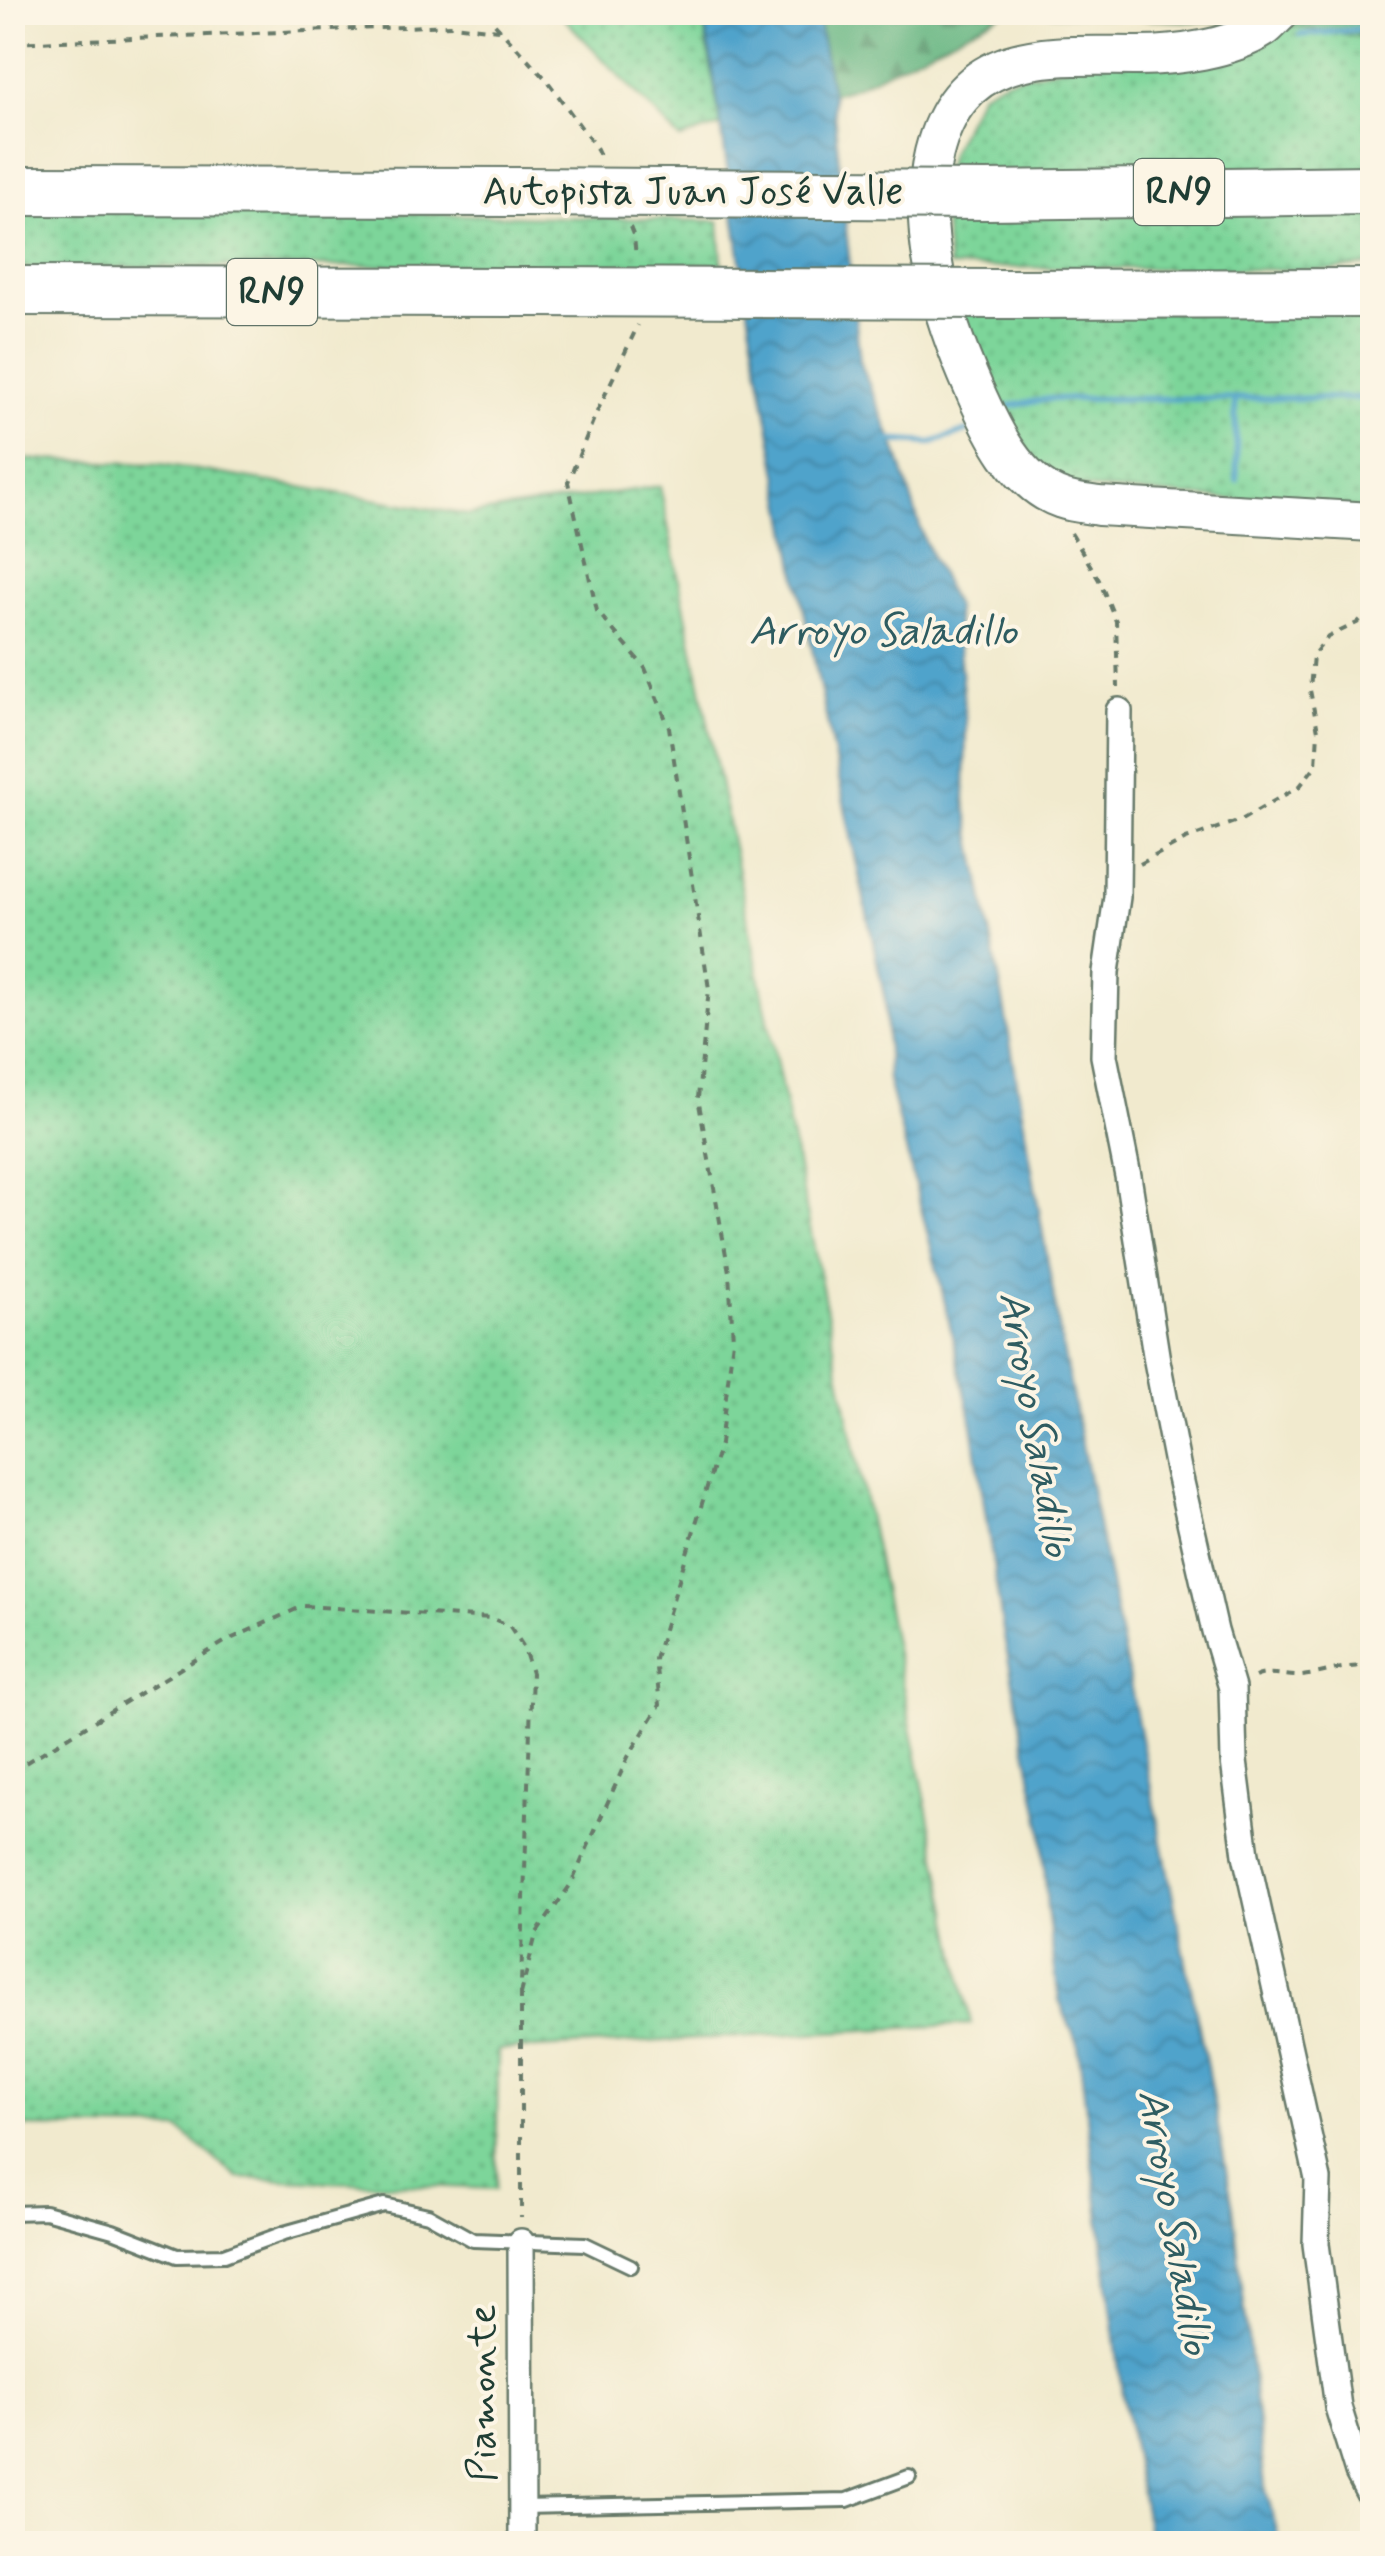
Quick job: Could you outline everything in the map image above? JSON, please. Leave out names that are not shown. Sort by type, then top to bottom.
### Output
[{"type":"highway","name":"Autopista Juan José Valle","points":[[12,191],[986,195],[1372,190]]},
{"type":"highway","name":"RN9","points":[[12,291],[1372,293]]},
{"type":"main road","points":[[1280,12],[1263,28],[1190,52],[1020,60],[978,78],[954,106],[936,144],[930,170],[930,246],[949,325],[974,391],[1007,453],[1032,482],[1061,499],[1099,506],[1372,522]]},
{"type":"street","points":[[1120,711],[1117,897],[1106,972],[1104,1056],[1178,1469],[1232,1688],[1234,1762],[1246,1856],[1318,2179],[1316,2244],[1338,2407],[1358,2472],[1372,2499]]},
{"type":"street","name":"Piamonte","points":[[522,2242],[522,2544]]},
{"type":"lane","points":[[12,2214],[45,2212],[113,2230],[177,2256],[224,2255],[384,2205],[428,2215],[473,2240],[585,2244],[630,2266]]},
{"type":"lane","points":[[522,2507],[847,2500],[908,2477]]},
{"type":"path","points":[[484,12],[546,79],[597,149],[604,167]]},
{"type":"path","points":[[12,43],[452,25],[498,30]]},
{"type":"path","points":[[626,219],[634,237],[636,270]]},
{"type":"path","points":[[521,1994],[536,1934],[571,1884],[628,1757],[660,1706],[656,1659],[720,1444],[734,1340],[728,1272],[698,1098],[708,989],[669,727],[645,668],[596,611],[568,482],[640,320]]},
{"type":"path","points":[[1061,499],[1071,533],[1099,580],[1116,622],[1120,711]]},
{"type":"path","points":[[1117,897],[1140,864],[1186,839],[1244,820],[1300,786],[1316,766],[1318,731],[1310,690],[1313,654],[1328,637],[1357,623],[1372,609]]},
{"type":"path","points":[[12,1771],[226,1641],[304,1606],[490,1618],[508,1626],[523,1646],[532,1673],[521,1994],[522,2242]]},
{"type":"path","points":[[1232,1688],[1263,1673],[1301,1676],[1353,1665],[1372,1668]]},
{"type":"green space","points":[[559,13],[702,13],[721,126],[680,139]]},
{"type":"green space","points":[[817,13],[1004,13],[853,88],[832,94]]},
{"type":"green space","points":[[1035,13],[1372,13],[1372,39],[1299,27]]},
{"type":"green space","points":[[1303,13],[1372,13],[1372,172],[945,176],[950,153],[981,93],[1005,80]]},
{"type":"green space","points":[[13,204],[719,221],[722,264],[13,268]]},
{"type":"green space","points":[[1372,209],[1372,265],[1333,270],[949,267],[943,212]]},
{"type":"green space","points":[[1372,310],[1372,510],[1069,487],[1034,463],[1011,425],[961,313]]},
{"type":"green space","points":[[13,459],[162,464],[468,515],[660,486],[971,2024],[498,2050],[496,2189],[238,2178],[179,2129],[13,2127]]},
{"type":"water","name":"Arroyo Saladillo","points":[[702,13],[817,13],[832,94],[860,362],[897,452],[924,539],[955,607],[966,725],[965,801],[1062,1345],[1233,2207],[1265,2486],[1280,2543],[1150,2543],[1122,2393],[1078,2045],[1059,2001],[1042,1830],[1004,1637],[971,1418],[888,1080],[885,1000],[797,577],[750,322]]},
{"type":"waterway","points":[[1300,35],[1372,28]]},
{"type":"waterway","points":[[1235,398],[1237,480]]},
{"type":"waterway","points":[[1010,406],[1049,399],[1372,398]]},
{"type":"waterway","points":[[885,440],[931,443],[967,431]]}]
